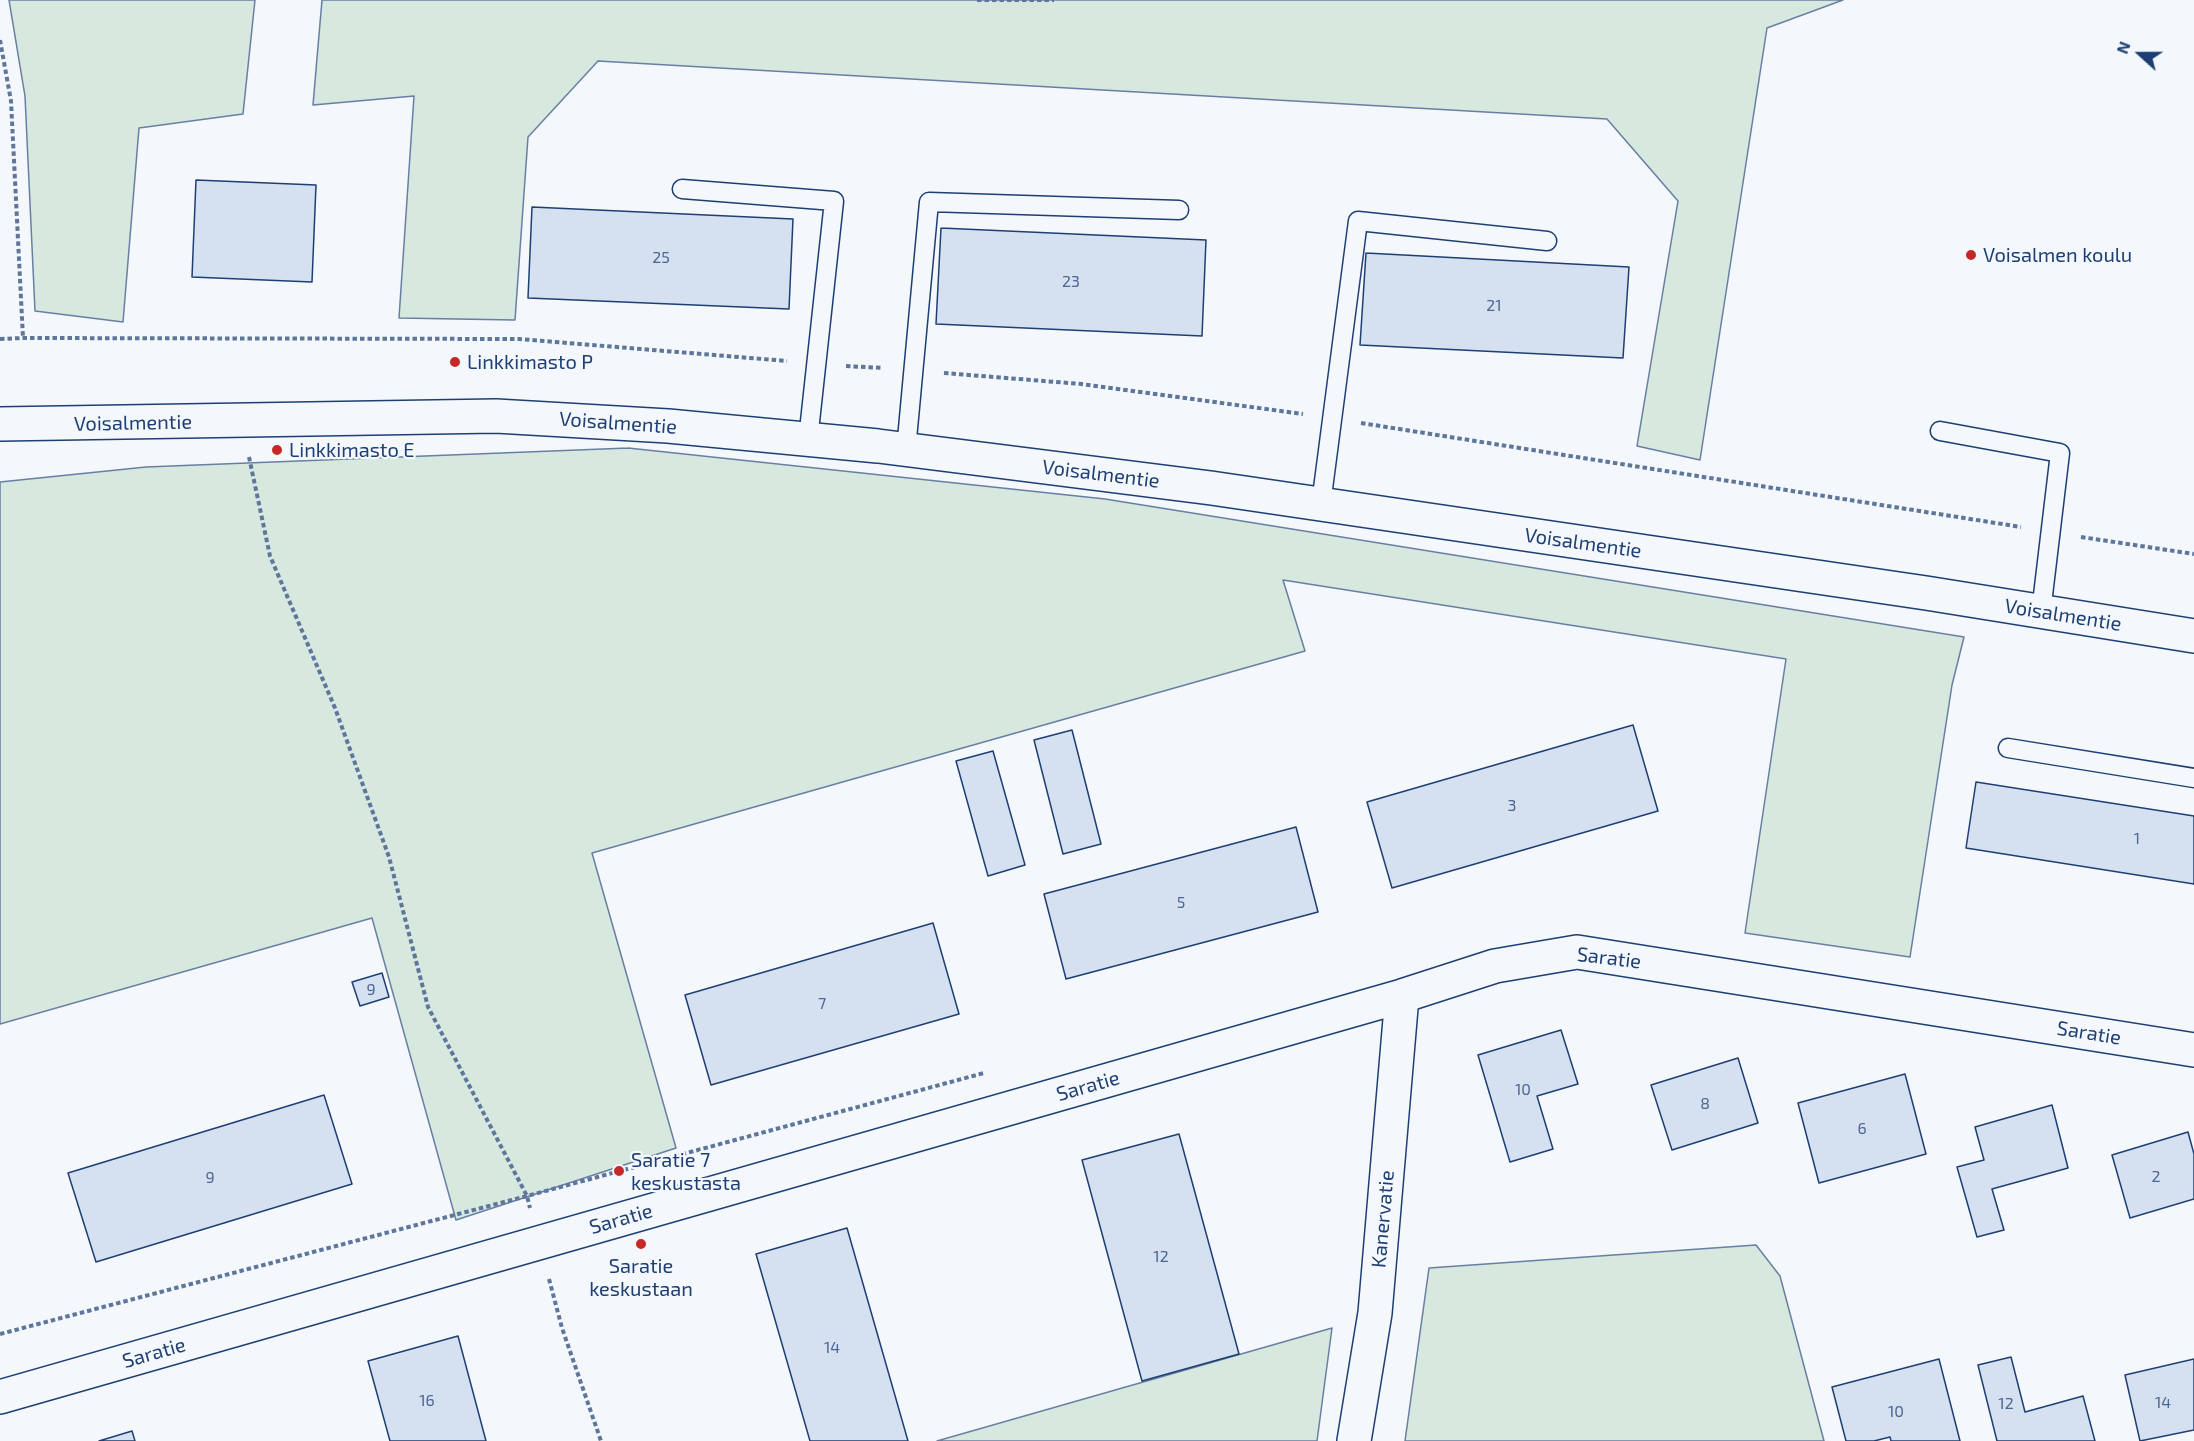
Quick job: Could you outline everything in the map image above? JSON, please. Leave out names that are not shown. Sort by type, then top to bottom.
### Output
[{"type":"street","name":"Voisalmentie","points":[[0,424],[496,416],[668,426],[906,450],[1211,488],[2194,636]]},
{"type":"street","name":"Saratie","points":[[0,1397],[1402,996],[1495,966],[1577,952],[2194,1050]]},
{"type":"street","name":"Kanervatie","points":[[1354,1441],[1375,1312],[1402,996]]},
{"type":"lane","points":[[682,189],[834,201],[808,440]]},
{"type":"lane","points":[[906,450],[929,202],[1179,210]]},
{"type":"lane","points":[[1321,504],[1358,221],[1547,241]]},
{"type":"lane","points":[[1940,431],[2060,453],[2041,612]]},
{"type":"lane","points":[[2008,748],[2194,778]]},
{"type":"path","points":[[977,0],[1054,0]]},
{"type":"path","points":[[0,40],[11,101],[22,338]]},
{"type":"path","points":[[0,339],[519,339],[1081,384],[1332,418],[2194,554]]},
{"type":"path","points":[[249,453],[270,556],[335,708],[389,857],[428,1007],[527,1196],[562,1328],[601,1441]]},
{"type":"shaded area","points":[[9,0],[255,0],[243,114],[139,128],[123,322],[35,311],[25,96]]},
{"type":"shaded area","points":[[322,0],[1843,0],[1767,28],[1700,460],[1637,446],[1678,201],[1607,119],[598,61],[528,137],[515,320],[399,318],[414,96],[313,105]]},
{"type":"shaded area","points":[[628,448],[1105,499],[1964,637],[1952,685],[1910,957],[1745,933],[1786,659],[1283,580],[1305,651],[592,853],[676,1148],[456,1220],[372,918],[0,1024],[0,482],[146,467]]},
{"type":"shaded area","points":[[1756,1245],[1780,1276],[1824,1441],[1405,1441],[1429,1268]]},
{"type":"shaded area","points":[[1332,1328],[1317,1441],[937,1441]]},
{"type":"building","points":[[196,180],[316,185],[312,282],[192,277]]},
{"type":"building","points":[[532,207],[793,219],[789,309],[528,298]]},
{"type":"building","points":[[941,228],[1206,240],[1202,336],[936,324]]},
{"type":"building","points":[[1366,253],[1629,267],[1623,358],[1360,345]]},
{"type":"building","points":[[1633,725],[1658,811],[1392,888],[1367,802]]},
{"type":"building","points":[[1072,730],[1101,844],[1063,854],[1034,740]]},
{"type":"building","points":[[993,751],[1025,865],[988,876],[956,761]]},
{"type":"building","points":[[1976,782],[2194,816],[2194,884],[1966,848]]},
{"type":"building","points":[[1296,827],[1318,912],[1066,979],[1044,894]]},
{"type":"building","points":[[933,923],[959,1014],[711,1085],[685,995]]},
{"type":"building","points":[[382,973],[389,997],[360,1006],[352,982]]},
{"type":"building","points":[[1561,1030],[1578,1084],[1537,1096],[1553,1149],[1510,1162],[1478,1055]]},
{"type":"building","points":[[1738,1058],[1758,1123],[1672,1150],[1651,1085]]},
{"type":"building","points":[[1905,1074],[1926,1154],[1819,1183],[1798,1103]]},
{"type":"building","points":[[324,1095],[352,1184],[96,1262],[68,1173]]},
{"type":"building","points":[[2052,1105],[2068,1168],[1992,1189],[2004,1230],[1977,1237],[1957,1167],[1984,1160],[1975,1127]]},
{"type":"building","points":[[2188,1132],[2194,1154],[2194,1199],[2130,1218],[2112,1155]]},
{"type":"building","points":[[1179,1134],[1239,1354],[1142,1381],[1082,1160]]},
{"type":"building","points":[[847,1228],[908,1441],[810,1441],[756,1254]]},
{"type":"building","points":[[458,1336],[486,1441],[390,1441],[368,1361]]},
{"type":"building","points":[[2011,1357],[2025,1412],[2083,1396],[2095,1441],[1997,1441],[1978,1365]]},
{"type":"building","points":[[1939,1359],[1960,1441],[1891,1441],[1890,1437],[1874,1441],[1846,1441],[1832,1387]]},
{"type":"building","points":[[2194,1359],[2194,1430],[2140,1441],[2125,1375]]},
{"type":"building","points":[[132,1431],[135,1441],[99,1441]]},
{"type":"place","name":"Voisalmen koulu","points":[[1971,255]]},
{"type":"place","name":"Linkkimasto P","points":[[455,362]]},
{"type":"place","name":"Linkkimasto E","points":[[277,450]]},
{"type":"place","name":"Saratie 7 keskustasta","points":[[619,1171]]},
{"type":"place","name":"Saratie keskustaan","points":[[641,1244]]}]
